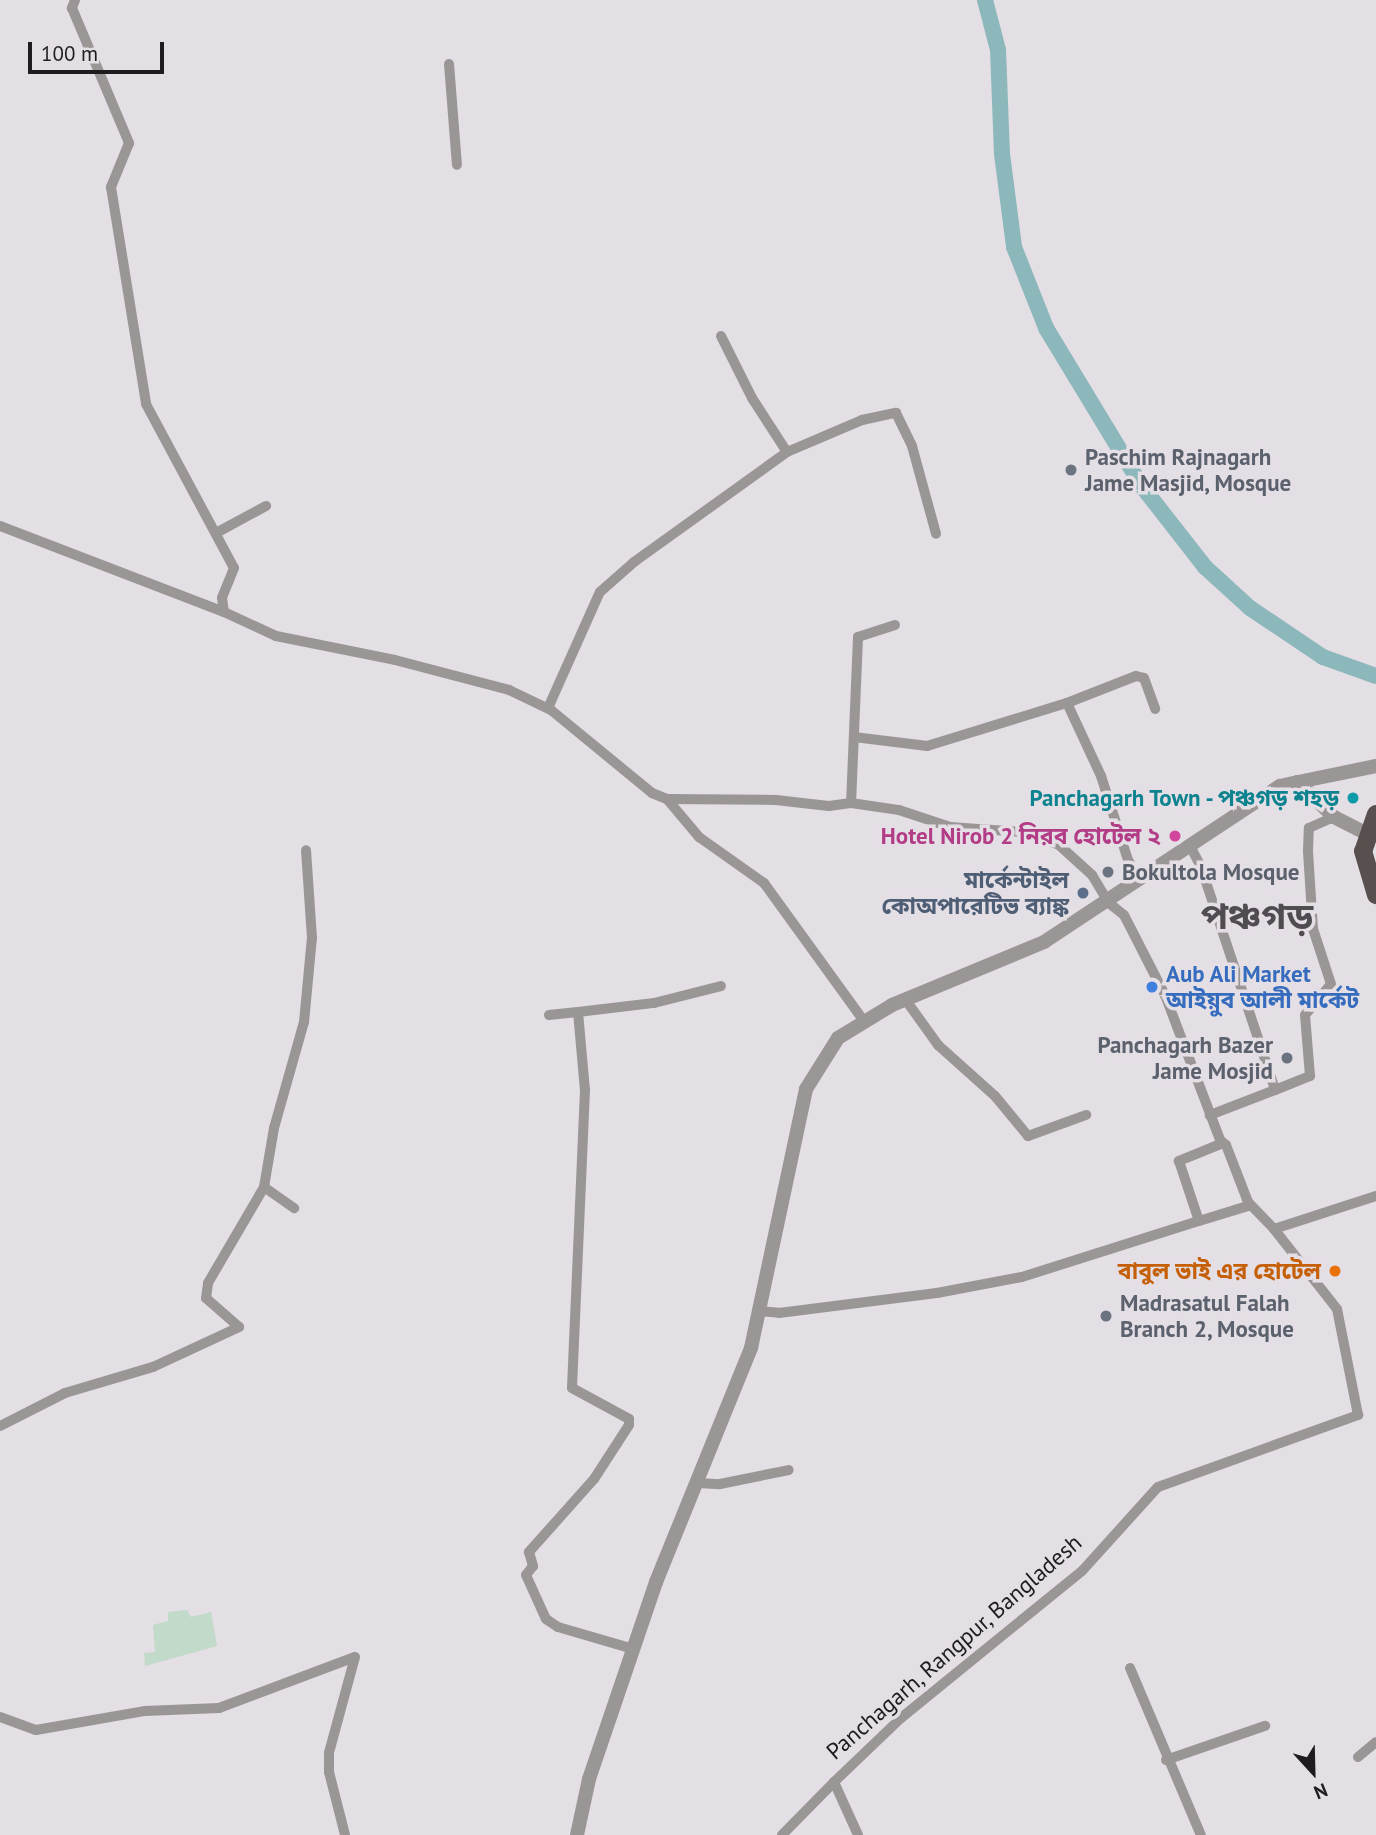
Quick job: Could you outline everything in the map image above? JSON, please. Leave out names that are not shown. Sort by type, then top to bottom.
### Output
[{"type":"highway","points":[[1376,814],[1363,851],[1365,868],[1376,895]]},
{"type":"street","points":[[75,0],[72,8],[129,143],[111,187],[146,404],[234,568],[222,598],[224,612]]},
{"type":"street","points":[[449,64],[457,164]]},
{"type":"street","points":[[721,336],[746,387],[787,452]]},
{"type":"street","points":[[548,708],[600,592],[634,562],[787,452],[862,420],[896,413],[912,446],[936,534]]},
{"type":"street","points":[[216,533],[266,506]]},
{"type":"street","points":[[0,526],[224,612],[276,636],[449,674],[509,690],[548,708],[652,793],[667,799],[699,837],[764,883],[864,1021]]},
{"type":"street","points":[[851,803],[858,637],[895,625]]},
{"type":"street","points":[[854,737],[927,746],[1067,703],[1136,676],[1144,678],[1155,709]]},
{"type":"street","points":[[1067,703],[1101,776],[1128,860],[1140,881]]},
{"type":"street","points":[[578,1835],[589,1779],[633,1649],[751,1348],[806,1089],[838,1038],[905,999],[1044,942],[1109,903],[1280,786],[1376,765]]},
{"type":"street","points":[[1298,782],[1334,817],[1368,834]]},
{"type":"street","name":"Panchagarh, Rangpur, Bangladesh","points":[[667,799],[776,800],[828,806],[851,803],[910,812],[950,827],[1044,838],[1092,875],[1109,903],[1124,915],[1166,996],[1210,1115],[1251,1205],[1274,1228],[1337,1309],[1358,1415],[1158,1487],[1082,1571],[901,1718],[834,1782]]},
{"type":"street","points":[[1210,1115],[1310,1076],[1305,1014],[1331,984],[1312,929],[1309,828],[1334,817]]},
{"type":"street","points":[[1189,846],[1201,867],[1275,1090]]},
{"type":"street","points":[[0,1426],[65,1393],[153,1367],[239,1327],[206,1298],[208,1283],[264,1187],[274,1128],[304,1022],[312,938],[306,850]]},
{"type":"street","points":[[549,1015],[654,1003],[720,986]]},
{"type":"street","points":[[905,999],[939,1045],[995,1096],[1028,1136],[1086,1115]]},
{"type":"street","points":[[578,1012],[586,1111],[572,1388],[629,1419],[629,1425],[594,1479],[529,1552],[533,1566],[526,1575],[546,1619],[558,1627],[633,1649]]},
{"type":"street","points":[[1199,1221],[1179,1161],[1223,1143]]},
{"type":"street","points":[[264,1187],[294,1208]]},
{"type":"street","points":[[1274,1228],[1376,1196]]},
{"type":"street","points":[[758,1311],[779,1313],[937,1293],[1022,1277],[1251,1205]]},
{"type":"street","points":[[698,1483],[720,1484],[789,1470]]},
{"type":"street","points":[[0,1717],[36,1730],[145,1711],[219,1708],[355,1657],[329,1753],[329,1772],[345,1835]]},
{"type":"street","points":[[1130,1668],[1166,1760],[1201,1835]]},
{"type":"street","points":[[1166,1760],[1265,1726]]},
{"type":"street","points":[[1358,1757],[1376,1742]]},
{"type":"street","points":[[782,1835],[834,1782],[858,1835]]},
{"type":"green space","points":[[187,1610],[191,1617],[211,1612],[217,1646],[145,1666],[144,1653],[155,1652],[153,1625],[168,1621],[168,1612]]},
{"type":"waterway","points":[[985,0],[998,50],[1002,154],[1014,247],[1046,328],[1141,485],[1205,567],[1250,608],[1323,657],[1376,676]]},
{"type":"place","name":"Paschim Rajnagarh Jame Masjid, Mosque","points":[[1071,470]]},
{"type":"place","name":"Panchagarh Town - পঞ্চগড় শহড়","points":[[1353,798]]},
{"type":"place","name":"Hotel Nirob 2 নিরব হোটেল ২","points":[[1175,836]]},
{"type":"place","name":"Bokultola Mosque","points":[[1108,872]]},
{"type":"place","name":"মার্কেন্টাইল কোঅপারেটিভ ব্যাঙ্ক","points":[[1083,893]]},
{"type":"place","name":"Aub Ali Market আইয়ুব আলী মার্কেট","points":[[1152,987]]},
{"type":"place","name":"Panchagarh Bazer Jame Mosjid","points":[[1287,1058]]},
{"type":"place","name":"বাবুল ভাই এর হোটেল","points":[[1335,1271]]},
{"type":"place","name":"Madrasatul Falah Branch 2, Mosque","points":[[1106,1316]]},
{"type":"district","name":"পঞ্চগড়","points":[[1257,915]]}]
